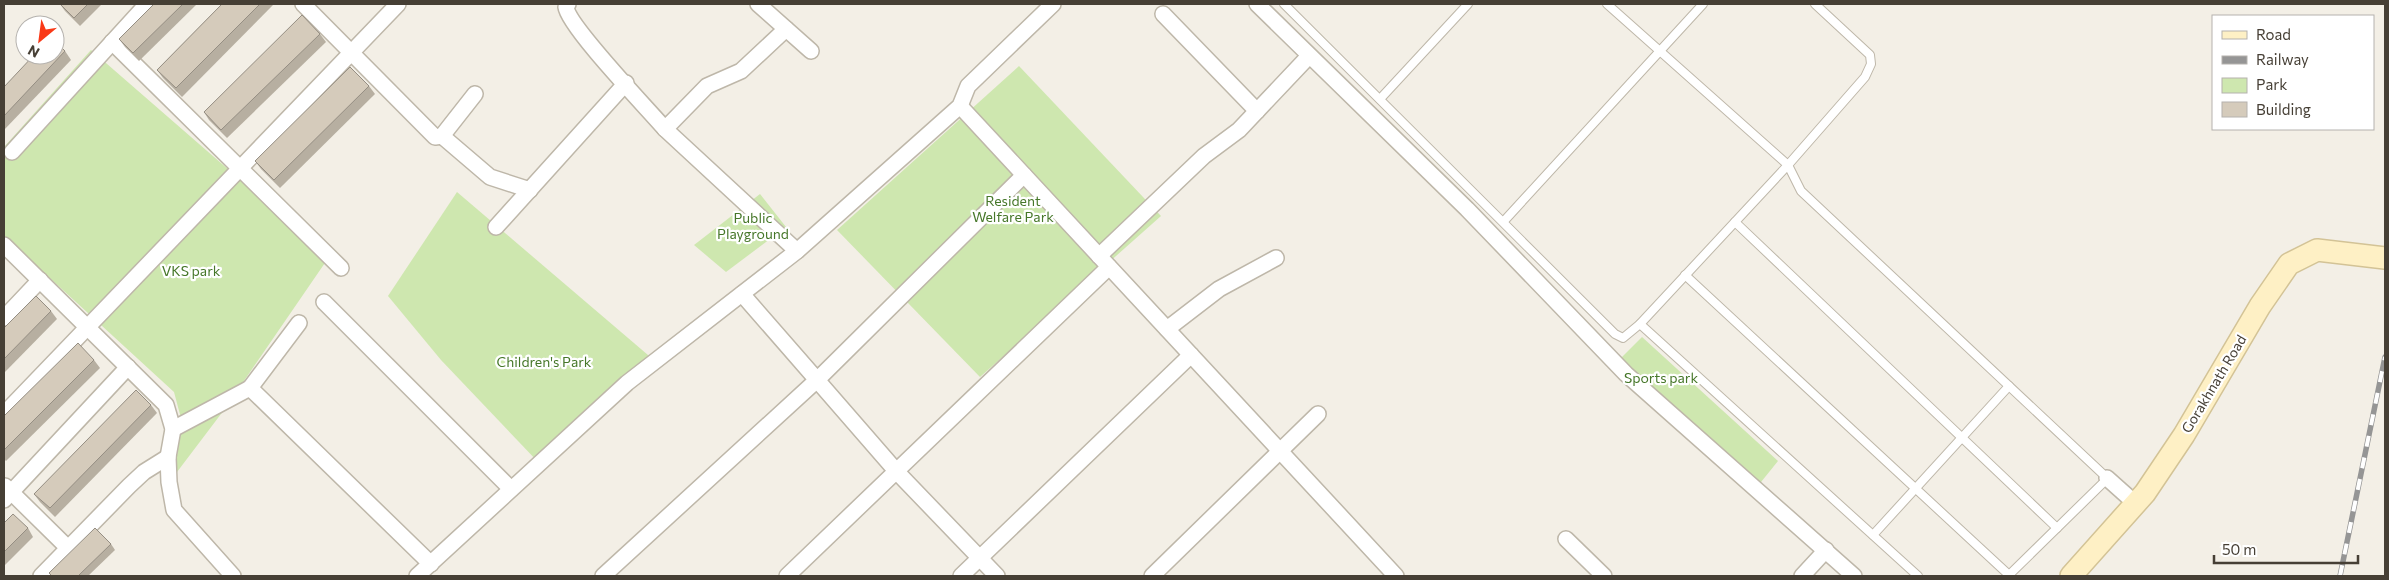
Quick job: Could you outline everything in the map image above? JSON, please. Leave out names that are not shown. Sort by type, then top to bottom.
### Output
[{"type":"main road","name":"Gorakhnath Road","points":[[2079,573],[2135,503],[2184,435],[2260,306],[2289,264],[2316,250],[2385,258]]},
{"type":"street","points":[[12,152],[147,4]]},
{"type":"street","points":[[303,4],[435,137],[442,136],[475,94]]},
{"type":"street","points":[[4,414],[398,4]]},
{"type":"street","points":[[758,4],[811,51]]},
{"type":"street","points":[[417,576],[627,383],[797,251],[960,106],[968,86],[1053,4]]},
{"type":"street","points":[[1257,4],[1467,209],[1626,374],[1854,576]]},
{"type":"street","points":[[565,5],[566,14],[591,46],[626,83],[665,129],[797,251]]},
{"type":"street","points":[[1163,14],[1256,112]]},
{"type":"street","points":[[665,129],[707,86],[741,71],[786,29]]},
{"type":"street","points":[[112,42],[341,268]]},
{"type":"street","points":[[787,576],[898,472],[1204,156],[1239,130],[1310,56]]},
{"type":"street","points":[[496,227],[626,83]]},
{"type":"street","points":[[960,106],[1396,576]]},
{"type":"street","points":[[442,136],[490,177],[530,190]]},
{"type":"street","points":[[603,576],[817,380],[1024,175]]},
{"type":"street","points":[[4,245],[166,405],[173,430],[168,457],[169,482],[174,510],[233,576]]},
{"type":"street","points":[[1167,329],[1219,289],[1276,258]]},
{"type":"street","points":[[4,318],[40,280]]},
{"type":"street","points":[[742,294],[898,472],[997,576]]},
{"type":"street","points":[[324,302],[511,489]]},
{"type":"street","points":[[173,430],[250,388],[299,323]]},
{"type":"street","points":[[961,576],[1191,355]]},
{"type":"street","points":[[68,548],[6,492],[128,367]]},
{"type":"street","points":[[250,388],[431,564]]},
{"type":"street","points":[[1152,576],[1318,414]]},
{"type":"street","points":[[41,576],[129,486],[144,472],[168,457]]},
{"type":"street","points":[[2107,478],[2135,503]]},
{"type":"street","points":[[1566,539],[1604,576]]},
{"type":"street","points":[[1802,576],[1826,550]]},
{"type":"lane","points":[[1284,4],[1504,221],[1615,334],[1623,338],[1640,324],[1788,165],[1865,77],[1871,64],[1870,55],[1815,4]]},
{"type":"lane","points":[[1380,99],[1468,4]]},
{"type":"lane","points":[[1607,4],[1788,165],[1800,191],[2107,478],[2009,576],[1685,275]]},
{"type":"lane","points":[[1504,221],[1704,4]]},
{"type":"lane","points":[[1735,222],[2057,528]]},
{"type":"lane","points":[[1640,324],[1918,576]]},
{"type":"lane","points":[[1873,535],[2008,386]]},
{"type":"green space","name":"VKS park","points":[[91,50],[329,257],[224,410],[174,476],[182,422],[174,392],[4,236],[4,147]]},
{"type":"green space","name":"Resident Welfare Park","points":[[1019,66],[1161,216],[980,377],[837,230]]},
{"type":"green space","name":"Children's Park","points":[[457,192],[655,361],[539,463],[441,360],[388,296]]},
{"type":"green space","name":"Public Playground","points":[[760,194],[786,227],[726,272],[694,245]]},
{"type":"green space","name":"Sports park","points":[[1642,337],[1778,461],[1757,487],[1617,362]]},
{"type":"building","points":[[60,4],[88,4],[74,18]]},
{"type":"building","points":[[154,4],[183,4],[133,53],[119,39]]},
{"type":"building","points":[[222,4],[260,4],[176,88],[157,70]]},
{"type":"building","points":[[302,15],[320,34],[221,130],[204,112]]},
{"type":"building","points":[[25,65],[52,65],[4,116],[4,87]]},
{"type":"building","points":[[350,67],[369,86],[274,180],[255,161]]},
{"type":"building","points":[[36,296],[51,311],[4,359],[4,328]]},
{"type":"building","points":[[78,343],[94,360],[4,450],[4,416]]},
{"type":"building","points":[[136,390],[151,405],[50,508],[34,494]]},
{"type":"building","points":[[13,514],[28,528],[4,552],[4,523]]},
{"type":"building","points":[[95,528],[111,544],[78,576],[52,576],[49,573]]},
{"type":"railway","points":[[2340,576],[2385,357]]}]
